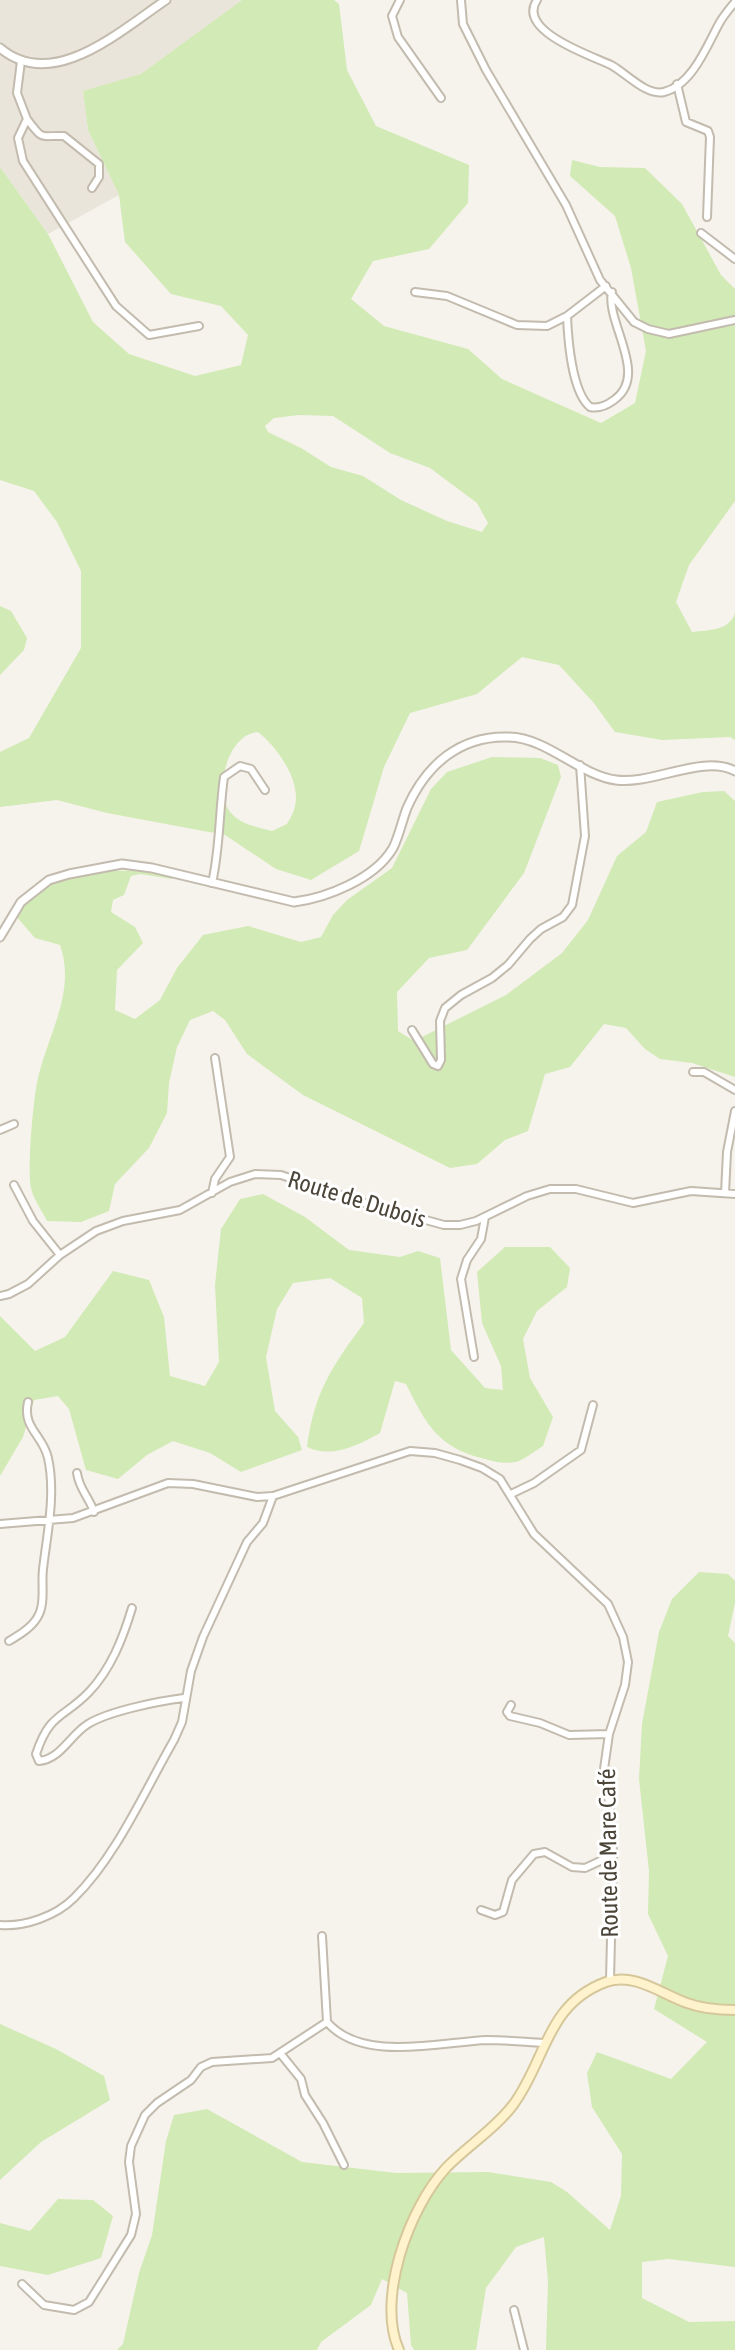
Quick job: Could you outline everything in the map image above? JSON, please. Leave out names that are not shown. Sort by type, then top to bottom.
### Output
[{"type":"main road","points":[[399,2350],[391,2326],[392,2287],[410,2228],[446,2169],[513,2105],[529,2078],[543,2043],[558,2018],[575,2000],[591,1988],[610,1980],[631,1980],[687,2003],[711,2009],[735,2010]]},
{"type":"street","points":[[0,48],[21,61],[37,65],[55,64],[98,45],[166,0]]},
{"type":"street","points":[[400,0],[392,16],[398,37],[441,98]]},
{"type":"street","points":[[461,0],[463,24],[486,70],[566,205],[600,280],[634,322],[669,334],[735,320]]},
{"type":"street","points":[[537,0],[533,11],[535,18],[547,33],[651,90],[664,92],[677,84],[701,59],[735,2]]},
{"type":"street","points":[[21,61],[17,93],[27,119],[40,136],[64,136],[99,164],[99,177],[92,188]]},
{"type":"street","points":[[677,84],[686,122],[708,131],[710,137],[707,217]]},
{"type":"street","points":[[27,119],[18,138],[23,161],[116,306],[149,335],[199,326]]},
{"type":"street","points":[[701,233],[735,259]]},
{"type":"street","points":[[415,292],[447,296],[517,325],[547,326],[567,316],[606,286]]},
{"type":"street","points":[[567,316],[568,338],[581,397],[590,407],[600,408],[619,395],[627,374],[624,347],[611,305],[612,292]]},
{"type":"street","points":[[0,937],[12,914],[31,892],[49,880],[122,864],[152,868],[294,902],[315,899],[362,877],[380,864],[392,849],[408,807],[426,774],[445,755],[479,739],[512,737],[543,746],[615,780],[639,779],[720,765],[735,771]]},
{"type":"street","points":[[412,1030],[433,1064],[438,1066],[441,1060],[440,1021],[445,1008],[492,978],[541,929],[568,912],[585,836],[580,765]]},
{"type":"street","points":[[212,883],[217,861],[218,813],[224,777],[240,766],[251,769],[265,790]]},
{"type":"street","points":[[212,1193],[215,1179],[230,1157],[215,1058]]},
{"type":"street","points":[[693,1072],[704,1072],[735,1090]]},
{"type":"street","points":[[725,1193],[726,1161],[735,1111]]},
{"type":"street","points":[[0,1130],[14,1124]]},
{"type":"street","name":"Route de Dubois","points":[[0,1296],[28,1284],[60,1255],[96,1231],[112,1224],[180,1210],[230,1182],[255,1174],[281,1175],[364,1203],[444,1225],[460,1225],[485,1217],[527,1196],[550,1189],[576,1189],[633,1203],[691,1191],[735,1194]]},
{"type":"street","points":[[14,1185],[33,1221],[60,1255]]},
{"type":"street","points":[[474,1357],[461,1279],[467,1260],[481,1239],[485,1217]]},
{"type":"street","points":[[9,1641],[29,1628],[42,1607],[43,1569],[50,1521],[48,1456],[27,1420],[28,1402]]},
{"type":"street","points":[[511,1494],[534,1483],[581,1450],[593,1405]]},
{"type":"street","name":"Route de Mare Café","points":[[0,1524],[50,1521],[94,1512],[168,1483],[193,1484],[257,1497],[273,1496],[410,1451],[435,1453],[482,1468],[500,1479],[534,1534],[608,1604],[623,1637],[628,1662],[625,1685],[609,1734],[604,1769],[613,1855],[610,1980]]},
{"type":"street","points":[[77,1473],[79,1488],[89,1499],[94,1512]]},
{"type":"street","points":[[0,1925],[54,1914],[74,1898],[110,1853],[174,1740],[182,1722],[184,1698],[203,1637],[247,1542],[263,1523],[273,1496]]},
{"type":"street","points":[[132,1608],[122,1641],[102,1677],[88,1694],[54,1719],[42,1737],[36,1754],[39,1761],[61,1752],[69,1740],[90,1723],[135,1708],[184,1698]]},
{"type":"street","points":[[511,1705],[507,1712],[510,1716],[540,1723],[569,1735],[609,1734]]},
{"type":"street","points":[[481,1910],[495,1915],[503,1912],[512,1880],[539,1852],[578,1868],[591,1867],[613,1855]]},
{"type":"street","points":[[322,1936],[327,2022],[338,2035],[377,2046],[423,2047],[487,2040],[543,2043]]},
{"type":"street","points":[[22,2284],[44,2305],[74,2310],[89,2302],[131,2235],[136,2214],[131,2190],[131,2146],[145,2115],[191,2080],[201,2067],[212,2062],[272,2058],[327,2022]]},
{"type":"street","points":[[280,2053],[301,2079],[305,2095],[344,2165]]},
{"type":"street","points":[[514,2310],[524,2350]]},
{"type":"shaded area","points":[[0,0],[242,0],[141,75],[83,91],[88,130],[119,195],[48,234],[0,167]]},
{"type":"green space","points":[[242,0],[334,0],[339,4],[347,70],[376,126],[469,165],[468,203],[429,249],[373,261],[351,299],[384,326],[468,349],[502,379],[601,423],[635,403],[646,351],[631,268],[615,216],[570,176],[572,160],[600,167],[645,168],[682,204],[721,275],[735,289],[735,501],[689,565],[676,602],[692,632],[723,626],[735,613],[735,740],[730,737],[662,740],[615,732],[559,665],[522,657],[477,694],[410,713],[384,767],[359,851],[311,880],[276,869],[225,835],[107,813],[57,800],[0,807],[0,752],[29,738],[81,648],[81,571],[57,522],[34,491],[0,480],[0,167],[48,234],[93,322],[129,354],[195,376],[241,365],[248,335],[221,306],[171,294],[125,242],[119,195],[88,130],[83,91],[141,74]],"holes":[[[333,416],[390,453],[430,468],[477,503],[488,523],[482,532],[447,521],[401,500],[363,476],[331,467],[268,432],[265,426],[274,418]],[[258,732],[286,765],[296,796],[294,811],[287,824],[272,831],[236,818],[226,805],[223,793],[223,780],[231,753],[247,735]]]},
{"type":"green space","points":[[0,606],[11,611],[27,638],[24,650],[0,675]]},
{"type":"green space","points":[[492,757],[540,758],[558,765],[561,777],[524,873],[467,950],[429,958],[397,992],[398,1031],[414,1041],[506,995],[562,953],[588,920],[617,856],[646,832],[657,802],[703,792],[724,791],[735,801],[735,1077],[692,1063],[660,1059],[645,1049],[626,1028],[604,1024],[570,1067],[545,1074],[528,1131],[505,1140],[477,1164],[450,1168],[303,1095],[247,1054],[225,1020],[213,1011],[190,1020],[177,1047],[169,1083],[167,1113],[149,1148],[115,1184],[109,1211],[81,1222],[47,1221],[31,1188],[31,1136],[37,1083],[63,998],[64,963],[60,945],[35,938],[15,915],[24,904],[56,882],[89,873],[124,871],[173,876],[172,879],[140,874],[131,876],[124,895],[113,900],[111,912],[135,927],[143,943],[117,970],[115,1010],[135,1019],[160,1000],[177,968],[203,935],[248,926],[301,942],[321,937],[333,915],[347,900],[392,868],[431,789],[447,772]]},
{"type":"green space","points":[[263,1194],[305,1217],[349,1250],[400,1257],[418,1251],[440,1258],[451,1350],[485,1388],[503,1390],[501,1366],[482,1323],[477,1272],[505,1247],[550,1247],[570,1268],[567,1287],[537,1311],[523,1339],[530,1378],[553,1417],[543,1446],[512,1463],[469,1454],[435,1432],[406,1384],[395,1381],[380,1433],[354,1446],[335,1451],[307,1447],[314,1411],[326,1381],[364,1323],[362,1298],[330,1278],[293,1283],[277,1309],[266,1357],[275,1411],[298,1437],[302,1450],[241,1472],[210,1453],[173,1441],[147,1455],[118,1479],[86,1470],[69,1409],[58,1396],[34,1400],[23,1437],[0,1476],[0,1316],[35,1351],[65,1337],[113,1271],[149,1280],[164,1317],[170,1376],[205,1386],[219,1362],[215,1285],[221,1229],[240,1199]]},
{"type":"green space","points":[[699,1572],[728,1574],[735,1581],[735,1603],[728,1636],[735,1643],[735,2267],[669,2259],[642,2262],[642,2298],[689,2322],[735,2321],[735,2350],[546,2350],[548,2281],[544,2237],[516,2247],[486,2288],[476,2350],[414,2350],[407,2293],[382,2279],[371,2305],[321,2342],[317,2350],[117,2350],[123,2344],[139,2273],[152,2235],[166,2141],[174,2115],[207,2109],[302,2162],[396,2173],[488,2172],[551,2182],[610,2230],[621,2196],[622,2154],[592,2107],[587,2073],[597,2052],[671,2079],[707,2042],[654,2009],[668,1956],[648,1914],[649,1871],[639,1779],[642,1724],[659,1632],[672,1599]]},
{"type":"green space","points":[[0,2024],[56,2049],[104,2076],[110,2100],[41,2142],[0,2180]]},
{"type":"green space","points":[[58,2199],[93,2200],[113,2216],[101,2258],[48,2275],[0,2266],[0,2223],[30,2231]]}]
